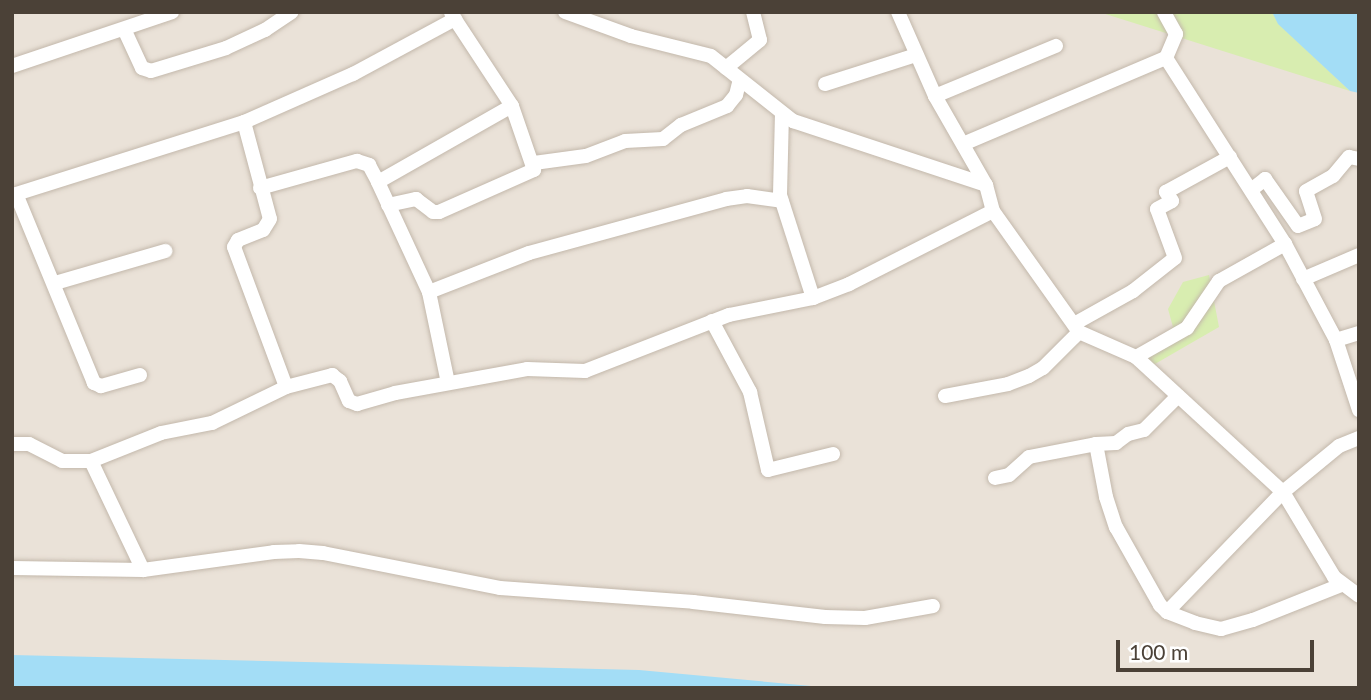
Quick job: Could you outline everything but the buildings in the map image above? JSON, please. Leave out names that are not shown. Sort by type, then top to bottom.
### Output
[{"type":"street","points":[[12,66],[172,12]]},
{"type":"street","points":[[124,29],[142,68],[151,71],[226,48],[265,30],[292,12]]},
{"type":"street","points":[[565,12],[631,36],[711,56],[793,121],[986,185]]},
{"type":"street","points":[[726,68],[760,40],[753,12]]},
{"type":"street","points":[[898,12],[935,96],[986,185],[993,211],[1077,328],[1136,357],[1283,492],[1341,585],[1359,596]]},
{"type":"street","points":[[963,144],[1166,58],[1176,34],[1164,12]]},
{"type":"street","points":[[140,375],[96,386],[55,283],[14,191],[244,122],[353,74],[452,15],[512,106],[534,163],[531,174],[439,212],[433,212],[416,199],[388,205]]},
{"type":"street","points":[[935,96],[1056,46]]},
{"type":"street","points":[[825,84],[916,55]]},
{"type":"street","points":[[1166,58],[1285,244],[1336,340],[1359,410]]},
{"type":"street","points":[[534,163],[586,156],[625,141],[663,139],[681,125],[727,106],[736,94],[740,79]]},
{"type":"street","points":[[378,182],[512,106]]},
{"type":"street","points":[[782,113],[779,179],[782,201],[813,298]]},
{"type":"street","points":[[244,122],[270,219],[269,226],[238,240],[234,247],[286,387]]},
{"type":"street","points":[[945,396],[1008,384],[1043,368],[1077,328],[1133,291],[1175,258],[1157,209],[1172,201],[1166,192],[1230,157]]},
{"type":"street","points":[[1251,190],[1265,179],[1298,226],[1315,219],[1306,191],[1333,176],[1349,157],[1359,159]]},
{"type":"street","points":[[260,188],[357,161],[369,165],[429,292],[448,383]]},
{"type":"street","points":[[429,292],[529,253],[726,199],[747,196],[782,201]]},
{"type":"street","points":[[12,444],[29,444],[62,461],[91,461],[161,433],[212,423],[286,387],[335,375],[349,401],[358,404],[448,383],[527,369],[585,370],[712,321],[813,298],[849,284],[993,211]]},
{"type":"street","points":[[1136,357],[1187,328],[1219,281],[1285,244]]},
{"type":"street","points":[[55,283],[165,251]]},
{"type":"street","points":[[1303,279],[1359,255]]},
{"type":"street","points":[[712,321],[750,392],[768,470],[833,454]]},
{"type":"street","points":[[1336,340],[1359,333]]},
{"type":"street","points":[[995,478],[1009,475],[1029,457],[1096,444],[1116,443],[1128,434],[1144,430],[1178,396]]},
{"type":"street","points":[[1167,612],[1283,492],[1339,446],[1359,438]]},
{"type":"street","points":[[1096,444],[1106,497],[1116,527],[1154,598],[1167,612],[1208,627],[1232,627],[1341,585]]},
{"type":"street","points":[[91,461],[143,570]]},
{"type":"street","points":[[12,568],[143,570],[299,551],[323,553],[500,588],[728,605],[825,617],[865,618],[933,607]]},
{"type":"shaded area","points":[[12,12],[1359,12],[1359,688],[12,688]]},
{"type":"green space","points":[[1099,12],[1272,12],[1279,24],[1350,91]]},
{"type":"green space","points":[[1209,275],[1219,327],[1148,368],[1136,357],[1173,327],[1168,309],[1183,282]]},
{"type":"water","points":[[1272,12],[1359,12],[1359,93],[1350,91],[1278,24]]},
{"type":"water","points":[[12,655],[639,670],[833,688],[12,688]]}]
